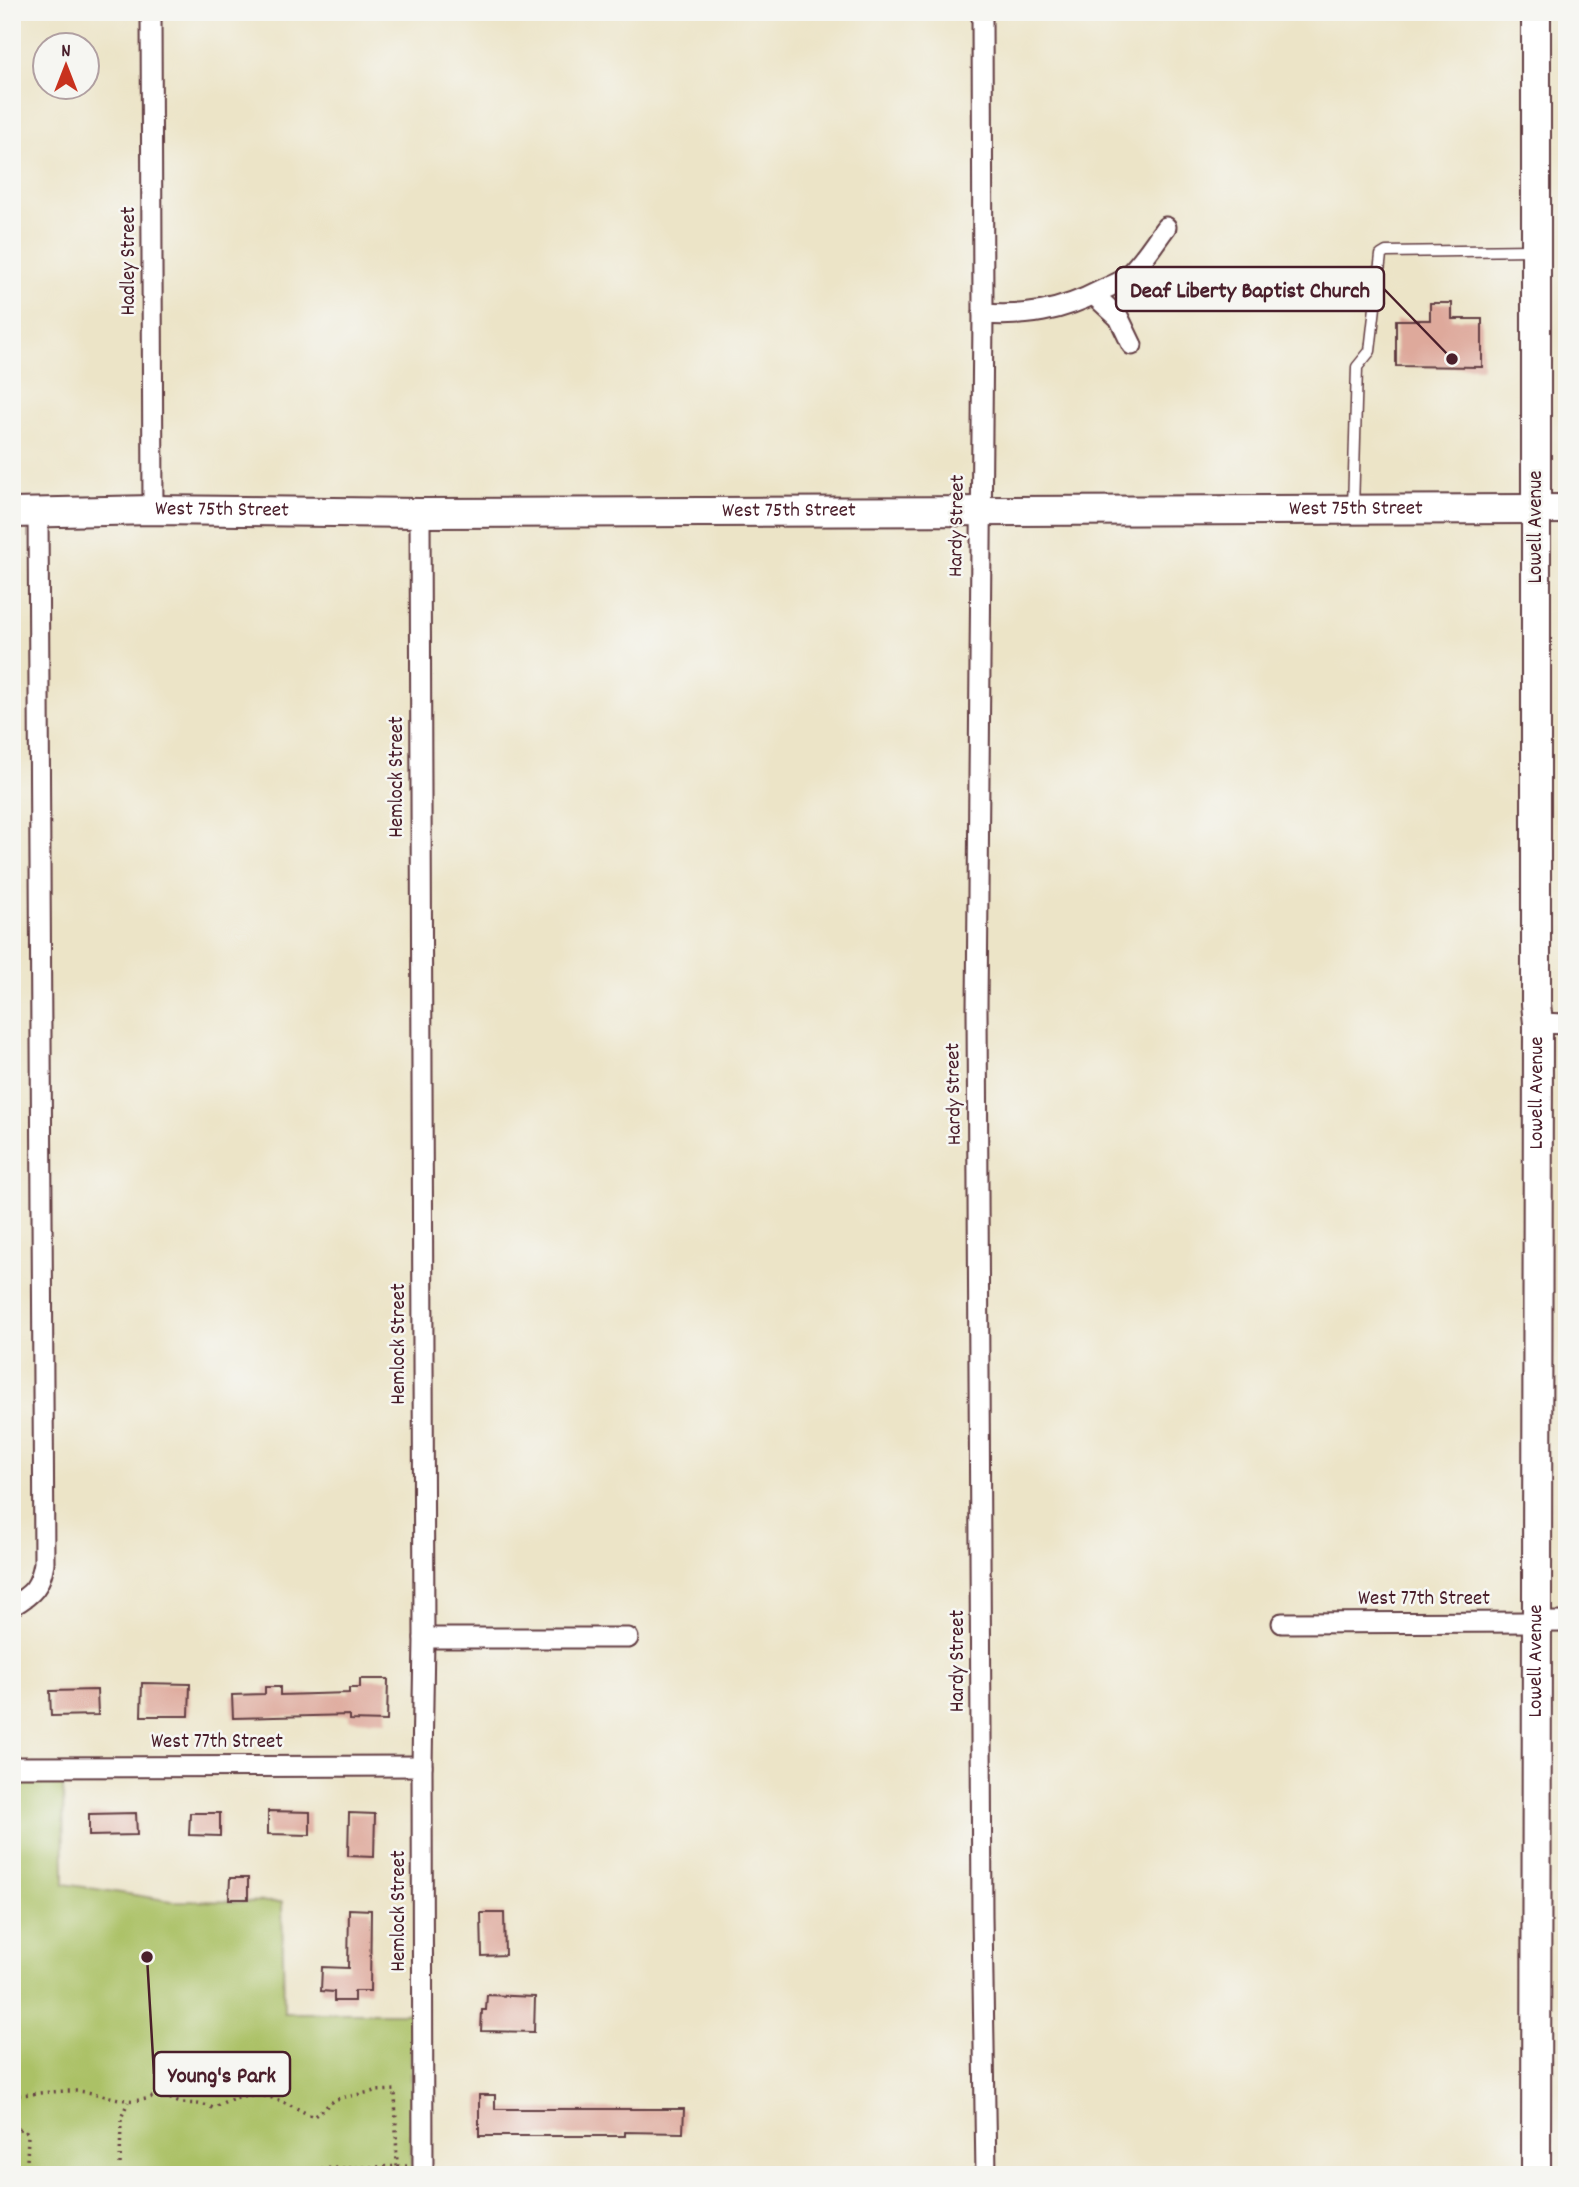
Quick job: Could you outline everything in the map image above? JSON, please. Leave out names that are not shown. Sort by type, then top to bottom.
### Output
[{"type":"street","name":"Hadley Street","points":[[151,12],[153,510]]},
{"type":"street","name":"Hardy Street","points":[[982,12],[983,314],[976,1010],[986,2175]]},
{"type":"street","name":"Lowell Avenue","points":[[1536,12],[1536,2175]]},
{"type":"street","points":[[983,314],[1005,316],[1041,313],[1094,295],[1124,279],[1166,227]]},
{"type":"street","points":[[1094,295],[1119,318],[1132,345]]},
{"type":"street","name":"West 75th Street","points":[[25,513],[153,510],[420,513],[1567,509]]},
{"type":"street","points":[[20,1601],[41,1581],[44,1563],[25,513]]},
{"type":"street","name":"Hemlock Street","points":[[420,513],[423,2175]]},
{"type":"street","points":[[1538,1023],[1567,1024]]},
{"type":"street","name":"West 77th Street","points":[[1282,1623],[1567,1622]]},
{"type":"street","points":[[424,1638],[628,1638]]},
{"type":"street","name":"West 77th Street","points":[[12,1767],[422,1766]]},
{"type":"lane","points":[[1353,509],[1357,367],[1370,351],[1373,340],[1381,255],[1385,252],[1536,250]]},
{"type":"path","points":[[12,2096],[74,2091],[128,2102],[150,2099],[159,2094],[179,2103],[204,2104],[213,2108],[235,2096],[258,2095],[279,2098],[313,2117],[336,2099],[395,2090],[397,2166],[273,2170],[267,2175]]},
{"type":"path","points":[[120,2164],[121,2118],[128,2102]]},
{"type":"path","points":[[12,2128],[27,2132],[27,2162]]},
{"type":"green space","points":[[12,1776],[63,1776],[64,1884],[172,1901],[282,1902],[284,2013],[411,2013],[411,2175],[12,2175]]},
{"type":"building","points":[[1430,303],[1452,303],[1452,319],[1482,319],[1482,367],[1396,366],[1396,320],[1430,320]]},
{"type":"building","points":[[360,1679],[388,1679],[387,1721],[349,1720],[349,1715],[233,1718],[232,1695],[265,1694],[265,1687],[280,1687],[280,1695],[349,1693],[349,1688],[360,1688]]},
{"type":"building","points":[[142,1683],[190,1684],[189,1716],[141,1716]]},
{"type":"building","points":[[97,1690],[98,1715],[51,1716],[50,1691]]},
{"type":"building","points":[[268,1811],[310,1812],[310,1835],[268,1834]]},
{"type":"building","points":[[136,1813],[137,1835],[89,1836],[89,1814]]},
{"type":"building","points":[[190,1813],[220,1813],[220,1836],[189,1835]]},
{"type":"building","points":[[349,1813],[375,1814],[374,1857],[348,1856]]},
{"type":"building","points":[[230,1878],[248,1878],[248,1899],[229,1899]]},
{"type":"building","points":[[349,1909],[371,1910],[370,1991],[354,1991],[354,2001],[334,2001],[334,1992],[321,1991],[322,1967],[348,1968]]},
{"type":"building","points":[[481,1913],[504,1913],[505,1955],[482,1956]]},
{"type":"building","points":[[487,1995],[535,1997],[534,2032],[481,2031],[482,2010],[486,2010]]},
{"type":"building","points":[[479,2095],[495,2095],[495,2109],[684,2109],[683,2133],[625,2132],[625,2136],[479,2136]]},
{"type":"place","name":"Deaf Liberty Baptist Church","points":[[1452,359]]},
{"type":"place","name":"Young's Park","points":[[147,1957]]}]
